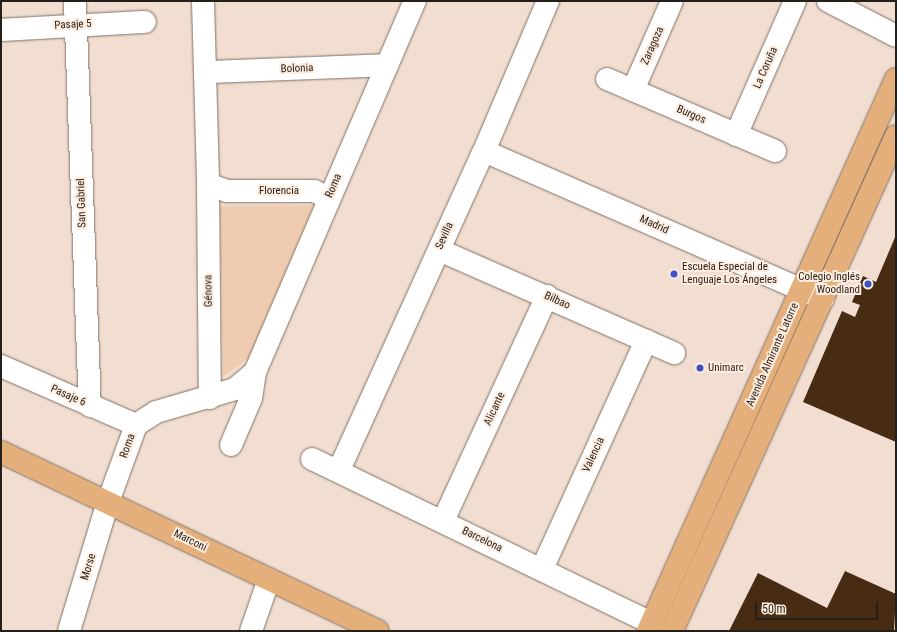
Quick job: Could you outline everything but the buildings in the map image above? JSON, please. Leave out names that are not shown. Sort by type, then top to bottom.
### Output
[{"type":"main road","name":"Avenida Almirante Latorre","points":[[650,627],[896,79]]},
{"type":"main road","name":"Avenida Almirante Latorre","points":[[672,631],[824,299],[896,136]]},
{"type":"main road","name":"Marconi","points":[[1,452],[378,631]]},
{"type":"street","name":"San Gabriel","points":[[75,1],[90,406]]},
{"type":"street","name":"Génova","points":[[204,1],[207,72],[218,188],[210,398]]},
{"type":"street","name":"Roma","points":[[231,445],[251,398],[255,372],[415,1]]},
{"type":"street","name":"Sevilla","points":[[339,470],[484,151],[548,1]]},
{"type":"street","name":"Zaragoza","points":[[633,90],[672,1]]},
{"type":"street","name":"La Coruña","points":[[736,135],[795,1]]},
{"type":"street","points":[[828,1],[896,36]]},
{"type":"street","name":"Pasaje 5","points":[[1,30],[76,24],[145,22]]},
{"type":"street","name":"Bolonia","points":[[207,72],[387,65]]},
{"type":"street","name":"Burgos","points":[[607,79],[774,151]]},
{"type":"street","name":"Madrid","points":[[484,151],[824,299]]},
{"type":"street","name":"Florencia","points":[[218,188],[314,191],[329,198]]},
{"type":"street","name":"Bilbao","points":[[439,250],[547,296],[646,342],[674,353]]},
{"type":"street","name":"Alicante","points":[[443,521],[547,296]]},
{"type":"street","name":"Valencia","points":[[542,570],[646,342]]},
{"type":"street","name":"Pasaje 6","points":[[1,366],[136,425]]},
{"type":"street","name":"Roma","points":[[108,502],[136,425],[156,412],[210,398],[236,389],[255,372]]},
{"type":"street","name":"Barcelona","points":[[312,459],[339,470],[542,570],[650,627]]},
{"type":"street","name":"Morse","points":[[69,631],[108,502]]},
{"type":"street","points":[[251,631],[269,579]]},
{"type":"shaded area","points":[[315,205],[249,358],[223,377],[220,206]]},
{"type":"place","name":"Escuela Especial de Lenguaje Los Ángeles","points":[[674,274]]},
{"type":"place","name":"Colegio Inglés Woodland","points":[[868,284]]},
{"type":"place","name":"Unimarc","points":[[700,368]]}]
